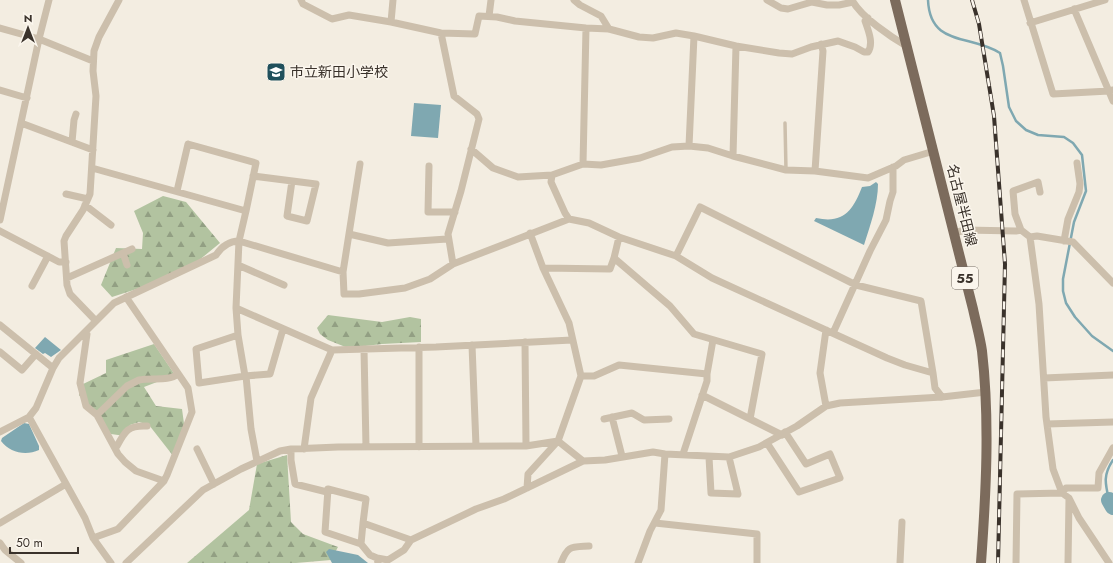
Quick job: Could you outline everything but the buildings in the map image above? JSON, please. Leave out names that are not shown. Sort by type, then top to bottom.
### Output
[{"type":"main road","name":"名古屋半田線","points":[[895,0],[934,151],[982,349],[986,392],[986,492],[981,563]]},
{"type":"street","points":[[0,220],[3,194],[27,98],[39,39],[49,0]]},
{"type":"street","points":[[96,321],[70,294],[64,241],[78,220],[90,194],[96,96],[93,61],[94,51],[99,37],[119,0]]},
{"type":"street","points":[[301,0],[304,4],[315,11],[332,19],[349,15],[441,33],[475,34],[479,16],[489,16],[515,21],[609,29],[639,37],[653,38],[676,33],[736,46],[792,54],[821,44],[838,41],[846,43],[864,52],[868,52],[871,42],[864,21],[868,18]]},
{"type":"street","points":[[391,22],[393,0]]},
{"type":"street","points":[[489,16],[491,0]]},
{"type":"street","points":[[574,0],[580,5],[601,16],[609,29]]},
{"type":"street","points":[[767,0],[781,8],[788,9],[812,2],[827,5],[839,5],[853,1],[868,18],[890,37],[908,47]]},
{"type":"street","points":[[1024,0],[1053,94],[1111,90]]},
{"type":"street","points":[[1030,23],[1105,0]]},
{"type":"street","points":[[1074,9],[1111,90],[1113,101]]},
{"type":"street","points":[[0,28],[39,39],[93,61]]},
{"type":"street","points":[[583,164],[586,28]]},
{"type":"street","points":[[441,33],[454,96],[477,114],[479,119],[478,128],[447,238],[453,264]]},
{"type":"street","points":[[689,146],[694,36]]},
{"type":"street","points":[[815,171],[822,51],[821,44]]},
{"type":"street","points":[[733,156],[736,46]]},
{"type":"street","points":[[0,90],[27,98]]},
{"type":"street","points":[[72,142],[76,114]]},
{"type":"street","points":[[21,123],[93,150]]},
{"type":"street","points":[[177,191],[188,144],[256,163],[239,240],[236,308],[238,335],[257,461]]},
{"type":"street","points":[[471,149],[493,168],[518,177],[552,175],[583,164],[601,165],[640,158],[672,147],[689,146],[708,148],[786,170],[815,171],[868,178],[909,158],[934,151]]},
{"type":"street","points":[[1068,241],[1068,219],[1079,192],[1080,184],[1077,163]]},
{"type":"street","points":[[360,164],[343,272],[344,294],[360,294],[404,288],[430,279],[453,264],[569,219],[589,223],[619,237],[676,256],[712,278],[830,332],[905,365],[933,373]]},
{"type":"street","points":[[429,166],[428,212],[455,212]]},
{"type":"street","points":[[826,406],[820,373],[830,332],[856,285],[870,251],[886,220],[893,192],[893,167]]},
{"type":"street","points":[[92,168],[246,210]]},
{"type":"street","points":[[552,175],[551,182],[569,219]]},
{"type":"street","points":[[253,176],[316,184],[307,221],[286,216],[292,181]]},
{"type":"street","points":[[1040,192],[1038,182],[1013,191],[1015,214],[1021,230],[1030,237],[1039,304],[1047,424],[1053,469],[1079,518],[1109,563]]},
{"type":"street","points":[[66,194],[87,202],[111,225]]},
{"type":"street","points":[[676,256],[700,207],[856,285],[921,301],[935,388],[942,397]]},
{"type":"street","points":[[954,233],[965,230],[1021,230]]},
{"type":"street","points":[[0,231],[59,262],[66,262]]},
{"type":"street","points":[[527,488],[528,474],[558,441],[581,376],[568,323],[543,268],[530,233]]},
{"type":"street","points":[[349,234],[388,243],[447,238]]},
{"type":"street","points":[[1030,237],[1037,236],[1068,241],[1113,283]]},
{"type":"street","points":[[543,268],[610,270],[619,237]]},
{"type":"street","points":[[0,432],[29,417],[36,408],[53,368],[59,358],[114,303],[216,255],[231,241],[239,240],[343,272]]},
{"type":"street","points":[[67,278],[132,249]]},
{"type":"street","points":[[123,253],[128,265]]},
{"type":"street","points":[[32,286],[48,256]]},
{"type":"street","points":[[614,258],[670,306],[694,334],[762,354],[750,419]]},
{"type":"street","points":[[238,265],[284,285]]},
{"type":"street","points":[[93,538],[118,529],[164,481],[192,412],[188,388],[126,297]]},
{"type":"street","points":[[236,308],[332,350],[364,350],[572,340]]},
{"type":"street","points":[[0,325],[53,368]]},
{"type":"street","points":[[238,335],[196,349],[199,383],[270,374],[283,329]]},
{"type":"street","points":[[86,332],[87,334],[80,383],[86,406],[97,415],[115,448],[125,462],[136,471],[164,481]]},
{"type":"street","points":[[683,454],[707,381],[713,340]]},
{"type":"street","points":[[525,342],[526,446]]},
{"type":"street","points":[[472,345],[476,446]]},
{"type":"street","points":[[419,347],[420,447]]},
{"type":"street","points":[[304,449],[311,398],[332,350]]},
{"type":"street","points":[[364,350],[366,447]]},
{"type":"street","points":[[0,352],[22,370],[36,354]]},
{"type":"street","points":[[581,376],[594,376],[619,365],[707,374]]},
{"type":"street","points":[[97,415],[127,386],[140,380],[164,378],[176,376],[178,374]]},
{"type":"street","points":[[1044,378],[1113,374]]},
{"type":"street","points":[[327,492],[325,532],[361,544],[377,561],[388,560],[404,550],[411,540],[476,509],[504,499],[583,461],[605,460],[653,452],[709,457],[729,457],[767,443],[797,426],[826,406],[840,403],[942,397],[986,392]]},
{"type":"street","points":[[702,395],[750,419],[784,433],[806,464],[830,454],[840,478],[799,492],[767,443]]},
{"type":"street","points":[[604,419],[632,413],[644,420],[669,419]]},
{"type":"street","points":[[29,417],[85,518],[93,538],[111,563]]},
{"type":"street","points":[[612,417],[622,456]]},
{"type":"street","points":[[1047,424],[1113,422]]},
{"type":"street","points":[[115,448],[126,431],[132,427],[147,426]]},
{"type":"street","points":[[126,563],[203,490],[257,461],[280,451],[290,449],[366,447],[526,446],[558,441],[583,461]]},
{"type":"street","points":[[1068,563],[1066,488],[1098,488],[1099,472],[1113,448]]},
{"type":"street","points":[[197,449],[214,484]]},
{"type":"street","points":[[290,449],[295,484],[327,492],[328,489],[366,499],[361,544]]},
{"type":"street","points":[[638,563],[655,522],[662,510],[665,454]]},
{"type":"street","points":[[709,457],[711,492],[738,494],[729,457]]},
{"type":"street","points":[[0,522],[66,484]]},
{"type":"street","points":[[1016,563],[1017,494],[1066,496]]},
{"type":"street","points":[[655,522],[757,534],[757,563]]},
{"type":"street","points":[[900,563],[902,522]]},
{"type":"street","points":[[363,523],[411,540]]},
{"type":"street","points":[[0,543],[5,550],[21,563]]},
{"type":"street","points":[[561,563],[566,551],[572,547],[589,546]]},
{"type":"lane","points":[[785,123],[786,170]]},
{"type":"green space","points":[[163,196],[186,202],[220,243],[198,261],[143,287],[112,297],[101,285],[116,248],[142,249],[143,233],[134,211]]},
{"type":"green space","points":[[328,315],[382,322],[410,317],[421,319],[421,342],[382,344],[348,348],[328,340],[320,334],[317,328]]},
{"type":"green space","points":[[154,344],[175,375],[144,387],[156,406],[182,409],[185,431],[174,457],[149,425],[139,422],[130,425],[125,436],[111,434],[79,395],[81,385],[106,373],[106,360]]},
{"type":"green space","points":[[287,455],[291,522],[303,534],[338,547],[331,560],[296,563],[187,563],[249,510],[257,464]]},
{"type":"water","points":[[414,103],[441,105],[438,138],[411,136]]},
{"type":"water","points":[[876,182],[878,184],[877,199],[864,245],[814,221],[816,218],[834,219],[840,217],[851,208],[862,187],[870,186]]},
{"type":"water","points":[[45,337],[61,350],[51,357],[45,353],[43,354],[35,348]]},
{"type":"water","points":[[24,423],[29,424],[39,446],[39,450],[29,453],[18,452],[9,448],[1,441],[2,438]]},
{"type":"water","points":[[329,549],[358,555],[368,563],[332,563],[326,552]]},
{"type":"waterway","points":[[928,0],[930,15],[936,25],[944,32],[954,37],[988,47],[1000,53],[1009,107],[1016,121],[1026,130],[1038,135],[1064,137],[1073,143],[1082,155],[1086,191],[1074,222],[1063,279],[1063,291],[1066,303],[1075,317],[1092,336],[1113,351]]},
{"type":"waterway","points":[[1109,500],[1106,475],[1113,460]]},
{"type":"waterway","points":[[1109,500],[1113,507]]},
{"type":"railway","points":[[972,0],[979,24],[994,116],[1005,264],[998,563]]},
{"type":"place","name":"市立新田小学校","points":[[276,72]]}]
